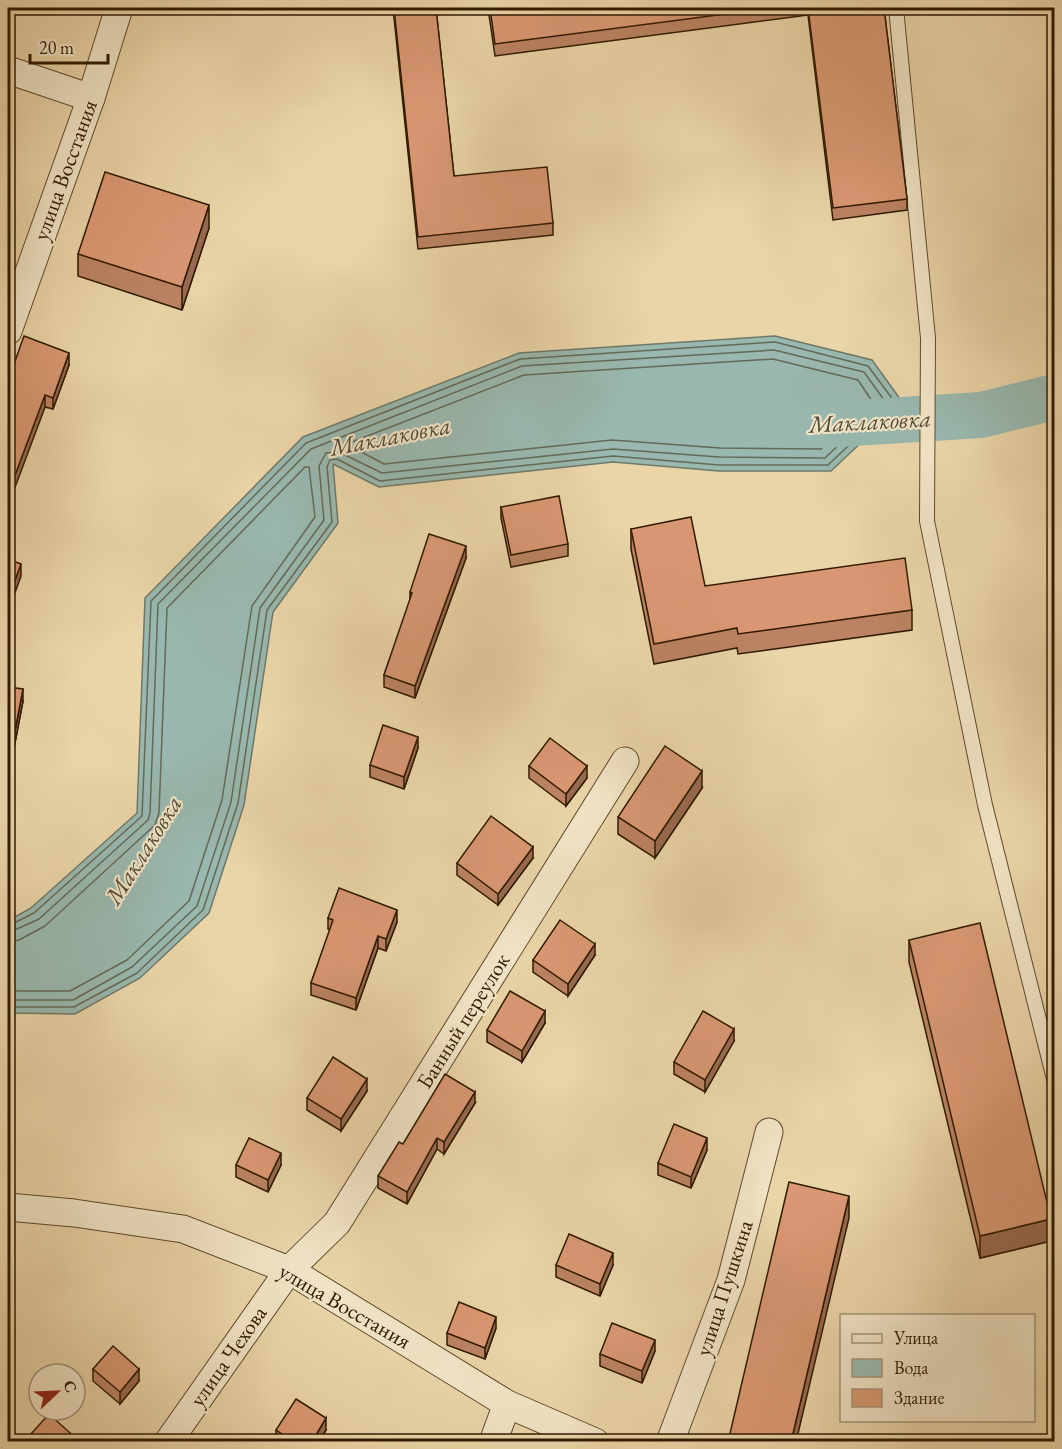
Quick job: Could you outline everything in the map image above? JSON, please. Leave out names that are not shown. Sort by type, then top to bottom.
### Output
[{"type":"street","name":"улица Восстания","points":[[8,332],[91,98],[119,8]]},
{"type":"street","points":[[8,70],[91,98]]},
{"type":"street","name":"Банный переулок","points":[[289,1270],[338,1223],[625,761]]},
{"type":"street","name":"улица Пушкина","points":[[670,1442],[731,1280],[769,1132]]},
{"type":"street","name":"улица Восстания","points":[[8,1207],[74,1213],[183,1229],[289,1270],[507,1404],[595,1442]]},
{"type":"street","name":"улица Чехова","points":[[168,1442],[289,1270]]},
{"type":"street","points":[[493,1442],[507,1404]]},
{"type":"lane","points":[[896,8],[928,338],[927,521],[985,805],[1054,1079]]},
{"type":"water","points":[[775,336],[872,360],[903,403],[831,471],[719,471],[613,462],[379,487],[333,464],[338,523],[273,612],[244,805],[209,913],[140,978],[75,1014],[8,1013],[8,921],[31,908],[137,813],[145,598],[303,437],[519,353]]},
{"type":"building","points":[[394,8],[436,8],[454,176],[547,167],[553,223],[418,237]]},
{"type":"building","points":[[490,8],[772,8],[495,44]]},
{"type":"building","points":[[808,8],[884,8],[907,199],[833,208]]},
{"type":"building","points":[[105,172],[209,205],[182,287],[78,254]]},
{"type":"building","points":[[24,336],[69,353],[53,398],[45,395],[8,494],[8,381]]},
{"type":"building","points":[[559,496],[568,544],[511,555],[501,507]]},
{"type":"building","points":[[691,517],[705,586],[905,558],[912,610],[738,634],[737,628],[654,644],[631,529]]},
{"type":"building","points":[[429,534],[466,546],[415,686],[384,675]]},
{"type":"building","points":[[8,559],[21,564],[8,600]]},
{"type":"building","points":[[8,687],[23,689],[14,736],[8,735]]},
{"type":"building","points":[[383,725],[418,737],[404,777],[370,765]]},
{"type":"building","points":[[550,738],[587,766],[566,794],[529,766]]},
{"type":"building","points":[[665,746],[702,771],[655,841],[618,817]]},
{"type":"building","points":[[491,816],[533,847],[498,894],[457,863]]},
{"type":"building","points":[[339,888],[397,910],[386,939],[378,936],[356,998],[311,983],[333,920],[328,918]]},
{"type":"building","points":[[560,920],[595,944],[568,984],[533,960]]},
{"type":"building","points":[[980,923],[1051,1219],[980,1236],[909,940]]},
{"type":"building","points":[[510,991],[545,1011],[522,1051],[487,1030]]},
{"type":"building","points":[[703,1011],[734,1029],[705,1080],[674,1062]]},
{"type":"building","points":[[333,1057],[367,1079],[341,1119],[307,1098]]},
{"type":"building","points":[[445,1074],[475,1092],[444,1142],[437,1138],[407,1192],[378,1176],[399,1142],[403,1144]]},
{"type":"building","points":[[674,1124],[707,1138],[691,1177],[658,1163]]},
{"type":"building","points":[[249,1138],[281,1153],[268,1180],[236,1165]]},
{"type":"building","points":[[789,1182],[849,1196],[791,1442],[728,1442]]},
{"type":"building","points":[[569,1234],[613,1253],[600,1284],[556,1265]]},
{"type":"building","points":[[459,1302],[496,1317],[485,1348],[447,1333]]},
{"type":"building","points":[[612,1323],[655,1340],[642,1371],[600,1354]]},
{"type":"building","points":[[113,1346],[139,1369],[120,1392],[93,1369]]},
{"type":"building","points":[[296,1399],[326,1418],[312,1442],[294,1442],[276,1430]]},
{"type":"building","points":[[42,1422],[58,1422],[80,1442],[39,1442],[31,1434]]},
{"type":"waterway","name":"Маклаковка","points":[[822,425],[981,415],[1054,397]]}]
